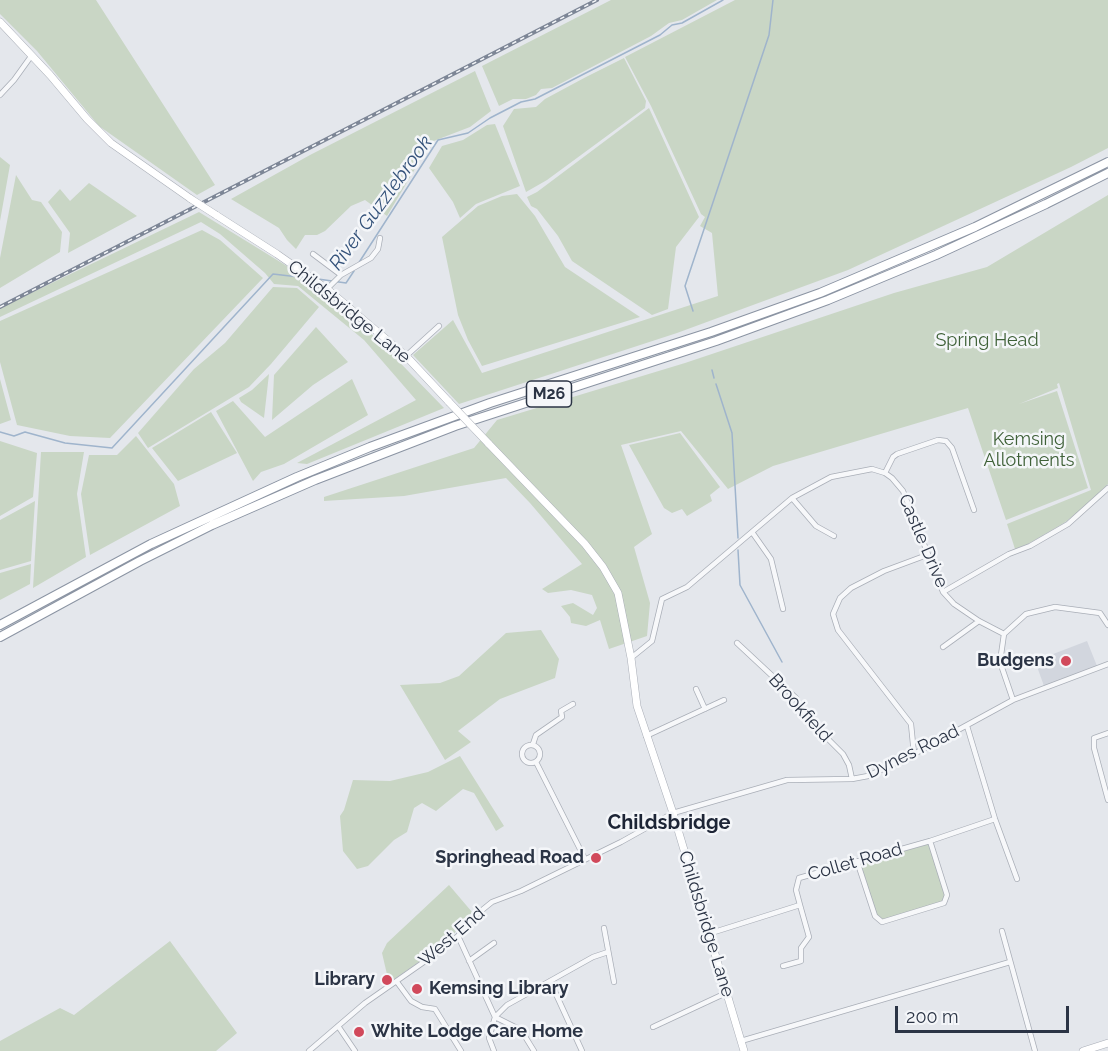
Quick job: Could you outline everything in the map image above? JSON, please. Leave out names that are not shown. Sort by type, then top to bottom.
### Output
[{"type":"highway","name":"M26","points":[[0,625],[152,544],[306,473],[490,403],[711,332],[811,296],[956,236],[1108,162]]},
{"type":"highway","name":"M26","points":[[0,637],[140,561],[212,525],[315,480],[455,426],[716,341],[837,296],[964,243],[1108,173]]},
{"type":"street","name":"Childsbridge Lane","points":[[0,22],[111,143],[190,199],[327,289],[406,356],[572,530],[603,567],[618,593],[631,658],[636,706],[673,813],[744,1051]]},
{"type":"street","points":[[0,95],[32,55]]},
{"type":"street","points":[[327,289],[341,275],[371,258],[378,249],[380,238]]},
{"type":"street","points":[[312,254],[341,275]]},
{"type":"street","points":[[406,356],[439,326]]},
{"type":"street","points":[[631,658],[652,641],[662,599],[687,587],[792,498],[835,476],[872,470],[885,473],[897,454],[938,440],[946,441],[952,448],[974,510]]},
{"type":"street","name":"Castle Drive","points":[[885,473],[903,491],[943,592],[954,604],[1004,634]]},
{"type":"street","points":[[943,592],[1009,554],[1030,546],[1068,524],[1108,488]]},
{"type":"street","points":[[792,498],[816,526],[834,536]]},
{"type":"street","points":[[752,532],[771,559],[783,609]]},
{"type":"street","points":[[914,754],[910,724],[838,630],[833,614],[840,598],[851,588],[884,571],[927,555]]},
{"type":"street","points":[[1013,700],[1000,662],[1004,634],[1026,614],[1055,608],[1100,613],[1108,625]]},
{"type":"street","points":[[943,647],[979,621]]},
{"type":"street","name":"Brookfield","points":[[737,643],[796,698],[813,724],[843,754],[852,779]]},
{"type":"street","name":"Dynes Road","points":[[673,813],[787,780],[852,779],[868,776],[914,754],[1013,700],[1108,664]]},
{"type":"street","points":[[696,689],[705,709]]},
{"type":"street","points":[[646,736],[724,700]]},
{"type":"street","points":[[533,744],[536,735],[562,717],[561,711],[573,704]]},
{"type":"street","points":[[967,726],[995,819],[1017,879]]},
{"type":"street","points":[[1108,733],[1094,738],[1094,748],[1108,800]]},
{"type":"street","points":[[533,744],[541,753],[536,762]]},
{"type":"street","points":[[533,744],[525,747],[522,756],[528,762],[536,762]]},
{"type":"street","points":[[536,762],[585,859]]},
{"type":"street","name":"West End","points":[[309,1051],[365,1003],[458,936],[471,920],[492,902],[521,891],[673,813]]},
{"type":"street","name":"Collet Road","points":[[708,934],[800,905],[796,890],[799,878],[930,841],[995,819]]},
{"type":"street","points":[[857,861],[875,916],[882,922],[944,903],[947,895],[930,841]]},
{"type":"street","points":[[783,966],[801,961],[801,948],[810,937],[800,905]]},
{"type":"street","points":[[604,928],[614,982]]},
{"type":"street","points":[[1002,931],[1035,1051]]},
{"type":"street","points":[[458,936],[495,1017],[522,1030],[534,1051]]},
{"type":"street","points":[[469,961],[494,943]]},
{"type":"street","points":[[494,1051],[489,1038],[495,1017],[507,1005],[593,957],[608,952]]},
{"type":"street","points":[[741,1041],[1010,962]]},
{"type":"street","points":[[550,981],[582,1051]]},
{"type":"street","points":[[397,982],[411,1002],[435,1009],[461,1051]]},
{"type":"street","points":[[653,1027],[726,993]]},
{"type":"street","points":[[338,1026],[355,1051]]},
{"type":"street","points":[[1083,1051],[1108,1043]]},
{"type":"shaded area","points":[[1087,641],[1097,666],[1044,686],[1035,661]]},
{"type":"green space","points":[[0,0],[96,0],[215,185],[197,195],[99,126],[37,51],[0,14]]},
{"type":"green space","points":[[611,0],[717,0],[682,20],[669,23],[651,36],[552,88],[541,89],[536,95],[526,99],[513,99],[499,106],[482,66]]},
{"type":"green space","points":[[735,0],[1108,0],[1108,148],[848,270],[677,333],[459,404],[413,355],[453,320],[482,373],[718,296],[712,233],[700,226],[705,217],[701,214],[651,106],[625,57]]},
{"type":"green space","points":[[624,58],[646,101],[645,108],[547,180],[526,192],[503,126],[514,109],[536,107],[545,99]]},
{"type":"green space","points":[[475,71],[491,111],[470,127],[431,142],[387,216],[365,200],[351,206],[325,231],[317,235],[305,235],[296,249],[279,228],[231,199],[310,155]]},
{"type":"green space","points":[[649,108],[699,217],[676,247],[668,309],[652,315],[572,261],[558,236],[537,209],[531,206],[527,197],[537,192]]},
{"type":"green space","points":[[495,124],[520,186],[476,204],[460,218],[453,202],[429,168],[442,146],[463,140],[487,125]]},
{"type":"green space","points":[[0,157],[10,165],[0,221]]},
{"type":"green space","points":[[16,175],[32,200],[41,202],[62,232],[60,252],[0,288],[0,258]]},
{"type":"green space","points":[[89,183],[137,216],[68,253],[70,233],[48,202],[60,189],[70,201]]},
{"type":"green space","points":[[517,194],[535,216],[565,267],[640,317],[482,366],[458,315],[442,237],[478,206],[502,196]]},
{"type":"green space","name":"Spring Head","points":[[1108,195],[1108,484],[1091,502],[1064,523],[1028,544],[1015,549],[1007,524],[1091,490],[1059,383],[1058,388],[1019,404],[1057,391],[1088,488],[1006,520],[968,408],[773,466],[728,489],[681,431],[621,445],[652,534],[634,547],[650,603],[647,636],[609,649],[600,620],[586,626],[571,623],[570,617],[561,606],[573,603],[593,615],[597,608],[592,595],[571,590],[548,593],[542,589],[582,564],[506,478],[404,496],[324,501],[324,497],[474,448],[497,420],[685,363],[894,293],[987,267]]},
{"type":"green space","points":[[199,212],[290,268],[375,337],[444,408],[307,464],[297,463],[416,400],[364,340],[298,286],[274,284],[265,273],[220,234],[201,222],[0,317],[0,308]]},
{"type":"green space","points":[[202,230],[220,240],[263,278],[110,438],[70,436],[17,425],[0,362],[0,321]]},
{"type":"green space","points":[[273,287],[297,288],[319,307],[249,387],[148,448],[138,433],[194,369],[225,343]]},
{"type":"green space","points":[[316,327],[348,362],[313,385],[272,420],[274,375]]},
{"type":"green space","points":[[269,374],[264,418],[241,402],[239,398],[252,390]]},
{"type":"green space","points":[[0,379],[11,420],[0,424]]},
{"type":"green space","points":[[352,379],[368,415],[284,464],[261,472],[253,481],[216,411],[233,401],[265,437]]},
{"type":"green space","points":[[211,412],[237,453],[178,481],[152,448]]},
{"type":"green space","points":[[680,433],[720,487],[710,495],[712,501],[687,516],[682,509],[672,513],[664,508],[629,445]]},
{"type":"green space","points":[[136,436],[174,484],[180,506],[90,555],[81,494],[89,455],[117,455]]},
{"type":"green space","points":[[0,441],[37,453],[33,497],[0,516]]},
{"type":"green space","points":[[41,452],[84,452],[77,494],[86,557],[33,588]]},
{"type":"green space","points":[[35,501],[31,561],[0,570],[0,520]]},
{"type":"green space","points":[[31,564],[30,584],[0,600],[0,573]]},
{"type":"green space","points":[[541,630],[559,659],[555,678],[500,699],[458,731],[471,742],[445,760],[400,685],[440,683],[459,676],[506,633]]},
{"type":"green space","points":[[460,756],[504,826],[496,831],[474,793],[463,789],[436,811],[422,803],[414,808],[407,832],[394,840],[368,866],[357,869],[343,851],[340,816],[353,780],[390,781],[428,772]]},
{"type":"green space","points":[[929,844],[945,895],[943,902],[882,920],[877,915],[860,863]]},
{"type":"green space","points":[[449,885],[472,912],[447,942],[389,983],[382,953],[387,943]]},
{"type":"green space","points":[[170,941],[237,1033],[216,1051],[0,1051],[0,1041],[60,1008],[74,1015]]},
{"type":"waterway","name":"River Guzzlebrook","points":[[358,264],[438,140],[468,133],[490,118],[521,102],[535,99],[723,0]]},
{"type":"waterway","points":[[693,311],[685,286],[769,35],[773,0]]},
{"type":"waterway","name":"River Guzzlebrook","points":[[318,279],[346,283],[354,271]]},
{"type":"waterway","name":"River Guzzlebrook","points":[[0,432],[14,436],[25,432],[65,443],[112,448],[273,274],[307,278]]},
{"type":"waterway","points":[[712,370],[714,378]]},
{"type":"waterway","points":[[716,384],[732,433],[738,538]]},
{"type":"waterway","points":[[738,550],[740,585],[782,662]]},
{"type":"railway","points":[[0,307],[597,0]]},
{"type":"place","name":"Budgens","points":[[1066,661]]},
{"type":"place","name":"Springhead Road","points":[[596,858]]},
{"type":"place","name":"Library","points":[[387,980]]},
{"type":"place","name":"Kemsing Library","points":[[417,989]]},
{"type":"place","name":"White Lodge Care Home","points":[[359,1032]]},
{"type":"district","name":"Childsbridge","points":[[669,823]]},
{"type":"park label","name":"Kemsing Allotments","points":[[1029,450]]}]
